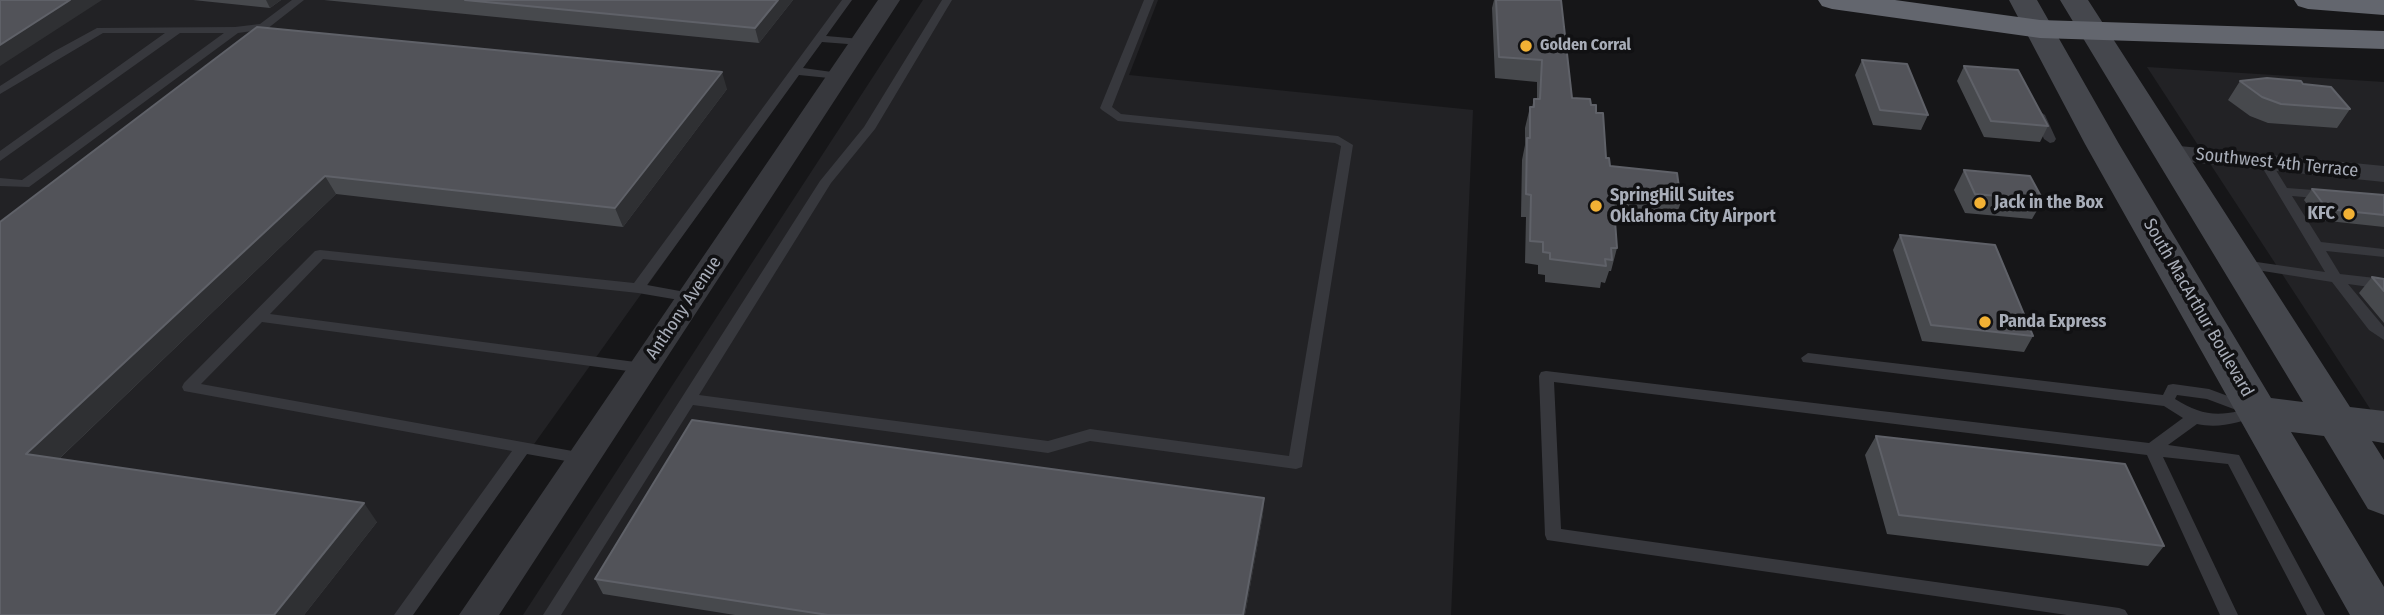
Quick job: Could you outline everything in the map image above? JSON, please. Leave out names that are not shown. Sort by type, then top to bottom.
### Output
[{"type":"highway","points":[[1832,0],[2040,29],[2384,40]]},
{"type":"highway","points":[[2308,0],[2384,6]]},
{"type":"main road","name":"South MacArthur Boulevard","points":[[2023,0],[2102,144],[2375,615]]},
{"type":"main road","points":[[2074,0],[2384,497]]},
{"type":"main road","points":[[2257,412],[2384,427]]},
{"type":"street","name":"Anthony Avenue","points":[[478,615],[889,0]]},
{"type":"street","name":"Southwest 4th Terrace","points":[[2169,153],[2384,174]]},
{"type":"lane","points":[[0,91],[57,54],[101,30],[235,30],[263,27],[299,0]]},
{"type":"lane","points":[[638,288],[847,0]]},
{"type":"lane","points":[[552,615],[826,181],[869,128],[947,0]]},
{"type":"lane","points":[[689,399],[1048,447],[1090,435],[1296,463],[1347,145],[1338,140],[1118,117],[1106,108],[1149,0]]},
{"type":"lane","points":[[0,157],[177,30]]},
{"type":"lane","points":[[0,182],[24,184],[235,30]]},
{"type":"lane","points":[[819,38],[861,42]]},
{"type":"lane","points":[[796,72],[839,76]]},
{"type":"lane","points":[[2033,105],[2050,139]]},
{"type":"lane","points":[[2265,162],[2336,278],[2374,327],[2384,335]]},
{"type":"lane","points":[[2283,191],[2346,197]]},
{"type":"lane","points":[[2317,246],[2384,253]]},
{"type":"lane","points":[[583,458],[189,387],[320,254],[638,288],[691,297]]},
{"type":"lane","points":[[2238,263],[2384,284]]},
{"type":"lane","points":[[260,317],[643,368]]},
{"type":"lane","points":[[1808,358],[2167,401],[2193,419],[2223,422],[2257,412]]},
{"type":"lane","points":[[2119,615],[1553,536],[1546,376],[2233,459],[2316,615]]},
{"type":"lane","points":[[2167,401],[2173,389],[2209,394],[2257,412]]},
{"type":"lane","points":[[2152,449],[2193,419]]},
{"type":"lane","points":[[403,615],[523,448]]},
{"type":"lane","points":[[2152,449],[2229,615]]},
{"type":"shaded area","points":[[0,0],[851,0],[412,615],[0,615]]},
{"type":"shaded area","points":[[923,0],[1158,0],[1129,75],[1473,110],[1451,615],[523,615]]},
{"type":"shaded area","points":[[2147,67],[2384,82],[2384,430]]},
{"type":"building","points":[[0,0],[70,0],[0,45]]},
{"type":"building","points":[[465,0],[778,0],[755,28]]},
{"type":"building","points":[[1496,0],[1561,0],[1572,98],[1590,99],[1591,105],[1596,105],[1596,113],[1603,113],[1606,158],[1609,158],[1610,166],[1677,173],[1681,202],[1613,194],[1617,248],[1611,248],[1612,260],[1605,259],[1606,266],[1550,259],[1550,253],[1543,252],[1543,242],[1530,241],[1531,195],[1526,194],[1527,138],[1530,138],[1530,107],[1534,107],[1534,99],[1540,99],[1542,60],[1499,57]]},
{"type":"building","points":[[257,27],[722,72],[615,208],[325,176],[26,454],[364,503],[274,615],[0,615],[0,222]]},
{"type":"building","points":[[1862,60],[1907,64],[1928,115],[1880,110]]},
{"type":"building","points":[[1964,66],[2018,70],[2048,126],[1991,121]]},
{"type":"building","points":[[2267,78],[2331,87],[2350,109],[2281,104],[2262,97],[2240,81]]},
{"type":"building","points":[[1964,170],[2030,176],[2043,200],[1975,194]]},
{"type":"building","points":[[2312,189],[2384,195],[2384,215],[2327,209]]},
{"type":"building","points":[[1900,235],[1995,245],[2033,336],[1931,325]]},
{"type":"building","points":[[2372,277],[2384,279],[2384,291]]},
{"type":"building","points":[[692,420],[1264,498],[1243,615],[828,615],[595,579]]},
{"type":"building","points":[[1876,436],[2125,464],[2164,546],[1899,515]]},
{"type":"place","name":"Golden Corral","points":[[1526,46]]},
{"type":"place","name":"Jack in the Box","points":[[1980,203]]},
{"type":"place","name":"SpringHill Suites Oklahoma City Airport","points":[[1596,206]]},
{"type":"place","name":"KFC","points":[[2349,214]]},
{"type":"place","name":"Panda Express","points":[[1985,322]]}]
